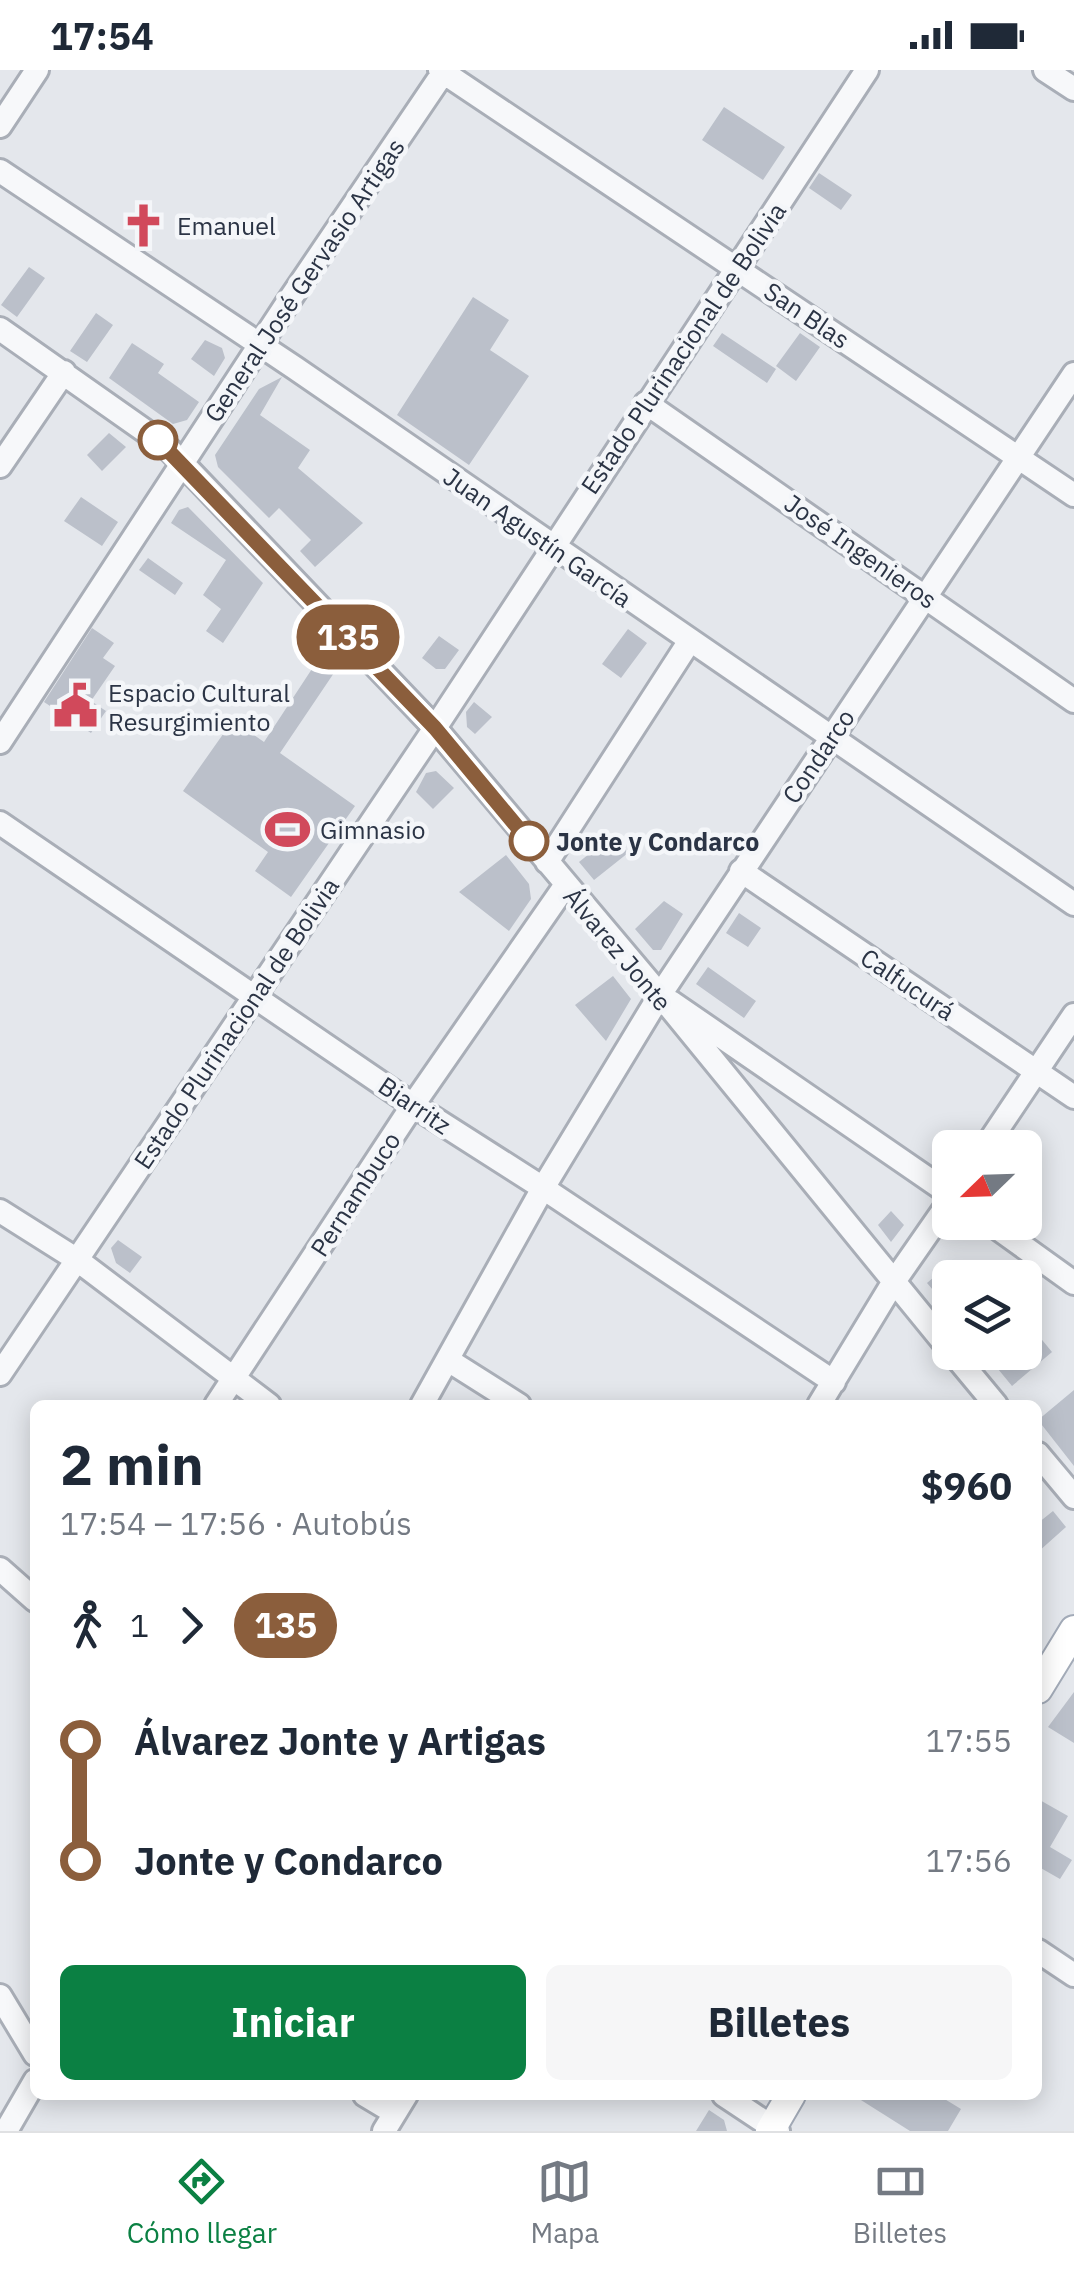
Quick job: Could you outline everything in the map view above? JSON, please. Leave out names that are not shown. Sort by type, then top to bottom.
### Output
[{"type":"main road","points":[[1042,1682],[1074,1630]]},
{"type":"main road","points":[[773,2130],[788,2100]]},
{"type":"street","points":[[0,126],[37,70]]},
{"type":"street","name":"Estado Plurinacional de Bolivia","points":[[0,1374],[435,728],[867,70]]},
{"type":"street","points":[[1045,70],[1074,89]]},
{"type":"street","name":"San Blas","points":[[443,71],[1074,494]]},
{"type":"street","name":"General José Gervasio Artigas","points":[[0,742],[443,71]]},
{"type":"street","name":"Juan Agustín García","points":[[0,171],[260,344],[1074,904]]},
{"type":"street","name":"Álvarez Jonte","points":[[0,329],[157,438],[435,728],[660,995],[932,1329]]},
{"type":"street","points":[[0,466],[64,372]]},
{"type":"street","name":"Condarco","points":[[425,1400],[543,1188],[660,995],[1074,374]]},
{"type":"street","name":"José Ingenieros","points":[[646,404],[1074,701]]},
{"type":"street","points":[[548,862],[689,642]]},
{"type":"street","name":"Biarritz","points":[[0,824],[414,1105],[834,1382]]},
{"type":"street","name":"Calfucurá","points":[[742,871],[1074,1097]]},
{"type":"street","name":"Pernambuco","points":[[220,1400],[414,1105],[565,886]]},
{"type":"street","points":[[660,995],[932,1184]]},
{"type":"street","points":[[998,1130],[1074,1015]]},
{"type":"street","points":[[0,1211],[76,1260],[263,1400]]},
{"type":"street","points":[[823,1400],[932,1224]]},
{"type":"street","points":[[1014,1240],[1074,1284]]},
{"type":"street","points":[[448,1360],[512,1400]]},
{"type":"street","name":"Álvarez Jonte","points":[[967,1370],[992,1400]]},
{"type":"street","points":[[1042,1459],[1074,1497]]},
{"type":"street","points":[[0,1569],[30,1596]]},
{"type":"street","points":[[1042,1953],[1074,1975]]},
{"type":"street","points":[[0,1996],[30,2046]]},
{"type":"street","points":[[9,2124],[30,2090]]},
{"type":"street","points":[[373,2100],[395,2113]]},
{"type":"street","points":[[731,2100],[773,2130]]},
{"type":"building","points":[[724,107],[785,147],[763,180],[702,140]]},
{"type":"building","points":[[819,173],[852,195],[841,210],[809,188]]},
{"type":"building","points":[[29,267],[45,278],[17,317],[1,305]]},
{"type":"building","points":[[473,297],[509,320],[490,350],[529,376],[469,465],[397,415]]},
{"type":"building","points":[[96,313],[113,325],[87,362],[70,351]]},
{"type":"building","points":[[722,333],[776,369],[767,383],[713,346]]},
{"type":"building","points":[[800,333],[820,347],[796,381],[776,366]]},
{"type":"building","points":[[205,340],[222,348],[225,358],[214,376],[191,359]]},
{"type":"building","points":[[132,343],[164,364],[158,373],[199,402],[187,420],[173,424],[109,378]]},
{"type":"building","points":[[282,377],[260,415],[310,450],[298,468],[363,523],[315,567],[300,551],[311,540],[279,508],[269,518],[218,467],[215,455],[259,389]]},
{"type":"building","points":[[109,433],[126,447],[102,471],[87,455]]},
{"type":"building","points":[[81,497],[118,522],[102,546],[64,521]]},
{"type":"building","points":[[188,507],[263,583],[223,643],[206,631],[221,609],[203,595],[226,560],[171,523],[179,510]]},
{"type":"building","points":[[148,558],[183,583],[175,595],[139,570]]},
{"type":"building","points":[[92,628],[114,643],[103,658],[115,666],[91,701],[106,711],[91,733],[44,702]]},
{"type":"building","points":[[628,629],[647,643],[621,678],[602,664]]},
{"type":"building","points":[[439,636],[459,650],[445,669],[436,669],[422,658]]},
{"type":"building","name":"Gimnasio","points":[[325,649],[340,664],[280,753],[355,806],[291,897],[255,871],[268,852],[183,791],[233,720],[264,742]]},
{"type":"building","points":[[474,702],[492,717],[475,734],[467,727],[466,712]]},
{"type":"building","points":[[436,771],[454,788],[433,809],[416,792],[426,773]]},
{"type":"building","points":[[614,834],[628,853],[594,880],[579,862]]},
{"type":"building","points":[[506,855],[529,884],[531,899],[509,931],[459,892]]},
{"type":"building","points":[[664,901],[683,914],[661,950],[653,950],[635,929]]},
{"type":"building","points":[[739,913],[761,928],[748,947],[726,933]]},
{"type":"building","points":[[708,967],[756,1001],[744,1018],[696,984]]},
{"type":"building","points":[[613,976],[631,999],[606,1041],[575,1005]]},
{"type":"building","points":[[891,1211],[904,1225],[891,1242],[878,1225]]},
{"type":"building","points":[[118,1240],[142,1257],[130,1273],[116,1263],[111,1248]]},
{"type":"building","points":[[1042,1340],[1052,1352],[1042,1360]]},
{"type":"building","points":[[999,1370],[1031,1370],[1012,1386]]},
{"type":"building","points":[[1074,1390],[1074,1466],[1042,1425],[1042,1417]]},
{"type":"building","points":[[1053,1511],[1066,1527],[1042,1548],[1042,1520]]},
{"type":"building","points":[[1074,1692],[1074,1743],[1048,1727]]},
{"type":"building","points":[[1042,1801],[1068,1816],[1050,1847],[1072,1860],[1060,1879],[1042,1869]]},
{"type":"building","points":[[861,2100],[946,2100],[961,2109],[948,2131],[910,2131]]},
{"type":"building","points":[[709,2110],[724,2120],[727,2131],[696,2131]]},
{"type":"bus line","name":"135","points":[[158,440],[435,728],[529,841]]},
{"type":"place","name":"Emanuel","points":[[144,225]]},
{"type":"place","name":"Espacio Cultural Resurgimiento","points":[[75,706]]},
{"type":"place","name":"Gimnasio","points":[[287,829]]},
{"type":"place","name":"Jonte y Condarco","points":[[529,841]]}]
